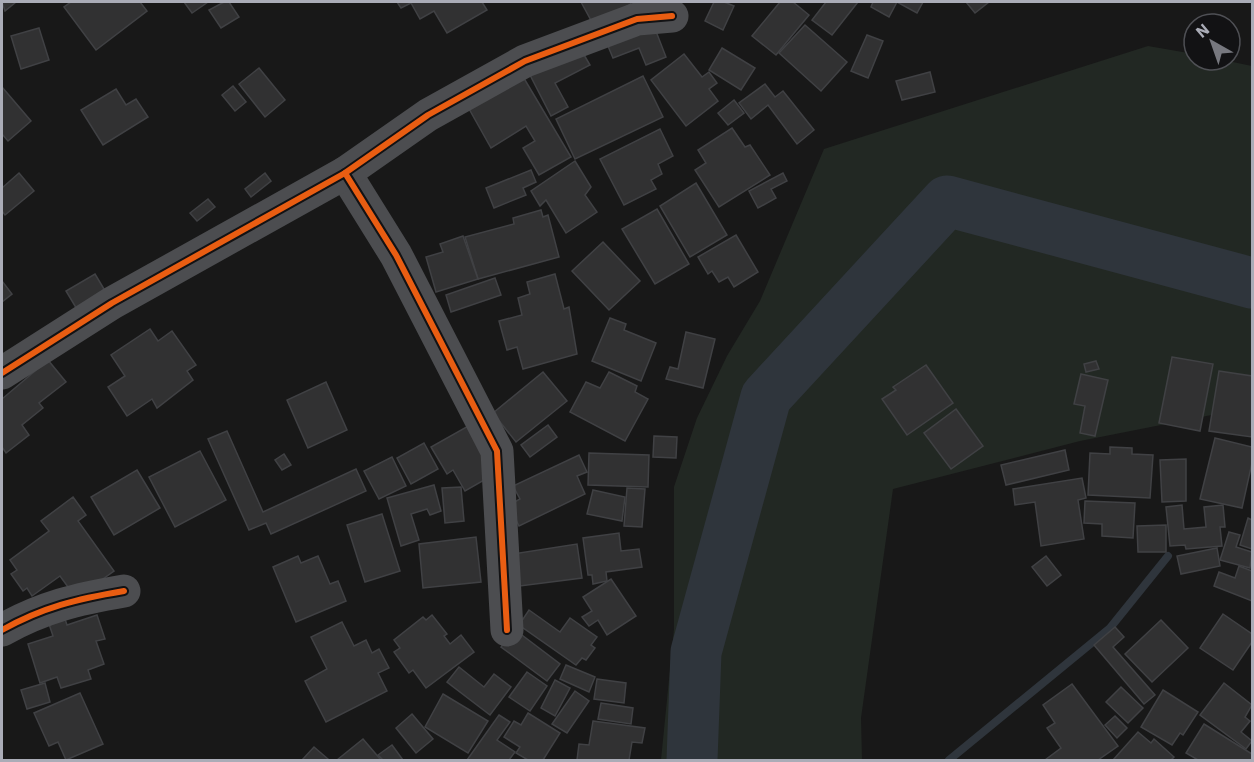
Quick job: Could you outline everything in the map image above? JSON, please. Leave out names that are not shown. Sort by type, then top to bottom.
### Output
[{"type":"street","points":[[2,373],[112,303],[345,173],[428,115],[525,61],[637,19],[672,15]]},
{"type":"street","points":[[345,173],[396,255],[497,450],[505,548],[507,630]]},
{"type":"street","points":[[2,630],[34,612],[76,599],[124,591]]},
{"type":"shaded area","points":[[1148,46],[1182,52],[1182,72],[1242,72],[1242,64],[1252,66],[1252,407],[1080,441],[893,489],[861,718],[862,760],[661,760],[674,629],[674,487],[697,418],[727,356],[760,301],[824,149]]},
{"type":"building","points":[[2,2],[16,2],[5,11]]},
{"type":"building","points":[[71,2],[140,2],[147,11],[96,50],[64,7]]},
{"type":"building","points":[[184,2],[208,2],[192,13]]},
{"type":"building","points":[[224,2],[229,2],[239,17],[221,28],[209,10]]},
{"type":"building","points":[[397,2],[482,2],[487,10],[447,33],[434,11],[420,19],[411,3],[401,8]]},
{"type":"building","points":[[581,2],[630,2],[631,4],[593,24]]},
{"type":"building","points":[[714,2],[724,2],[734,6],[723,30],[705,21]]},
{"type":"building","points":[[780,2],[793,2],[809,15],[776,55],[752,36]]},
{"type":"building","points":[[826,2],[858,2],[832,35],[812,20]]},
{"type":"building","points":[[873,2],[897,2],[889,17],[871,7]]},
{"type":"building","points":[[897,2],[923,2],[917,13]]},
{"type":"building","points":[[966,2],[989,2],[975,13]]},
{"type":"building","points":[[652,21],[666,57],[646,65],[639,48],[613,58],[605,39]]},
{"type":"building","points":[[805,25],[847,62],[821,91],[779,53]]},
{"type":"building","points":[[39,28],[49,60],[21,69],[11,36]]},
{"type":"building","points":[[867,35],[883,41],[868,78],[851,71]]},
{"type":"building","points":[[580,48],[590,65],[555,83],[568,107],[551,116],[530,75]]},
{"type":"building","points":[[722,48],[755,68],[741,90],[709,70]]},
{"type":"building","points":[[684,54],[702,77],[709,72],[717,83],[709,89],[718,101],[686,126],[651,80]]},
{"type":"building","points":[[259,68],[285,100],[265,117],[239,84]]},
{"type":"building","points":[[930,72],[935,92],[902,100],[896,81]]},
{"type":"building","points":[[522,75],[571,157],[539,175],[523,148],[535,141],[526,126],[491,148],[468,107]]},
{"type":"building","points":[[643,76],[663,117],[575,159],[556,119]]},
{"type":"building","points":[[765,84],[775,97],[783,91],[814,130],[797,144],[768,105],[751,119],[739,103]]},
{"type":"building","points":[[233,86],[246,102],[235,111],[222,95]]},
{"type":"building","points":[[2,87],[31,121],[8,141],[2,134]]},
{"type":"building","points":[[116,89],[126,105],[136,99],[148,117],[103,145],[81,110]]},
{"type":"building","points":[[734,100],[744,113],[728,125],[718,113]]},
{"type":"building","points":[[732,128],[745,147],[750,145],[770,175],[719,207],[695,170],[706,163],[698,150]]},
{"type":"building","points":[[660,129],[673,156],[658,164],[662,174],[651,180],[656,189],[624,205],[600,159]]},
{"type":"building","points":[[575,161],[591,187],[585,195],[597,212],[566,233],[546,200],[540,206],[531,191]]},
{"type":"building","points":[[531,170],[536,182],[523,188],[526,195],[494,208],[486,188]]},
{"type":"building","points":[[19,173],[34,191],[5,215],[2,211],[2,188]]},
{"type":"building","points":[[265,173],[271,181],[251,197],[245,189]]},
{"type":"building","points":[[783,173],[787,181],[771,189],[776,198],[758,208],[749,191]]},
{"type":"building","points":[[696,183],[727,235],[690,257],[660,206]]},
{"type":"building","points":[[208,199],[215,207],[197,221],[190,213]]},
{"type":"building","points":[[657,209],[689,264],[655,284],[622,229]]},
{"type":"building","points":[[541,210],[543,217],[548,215],[559,257],[478,279],[465,237],[514,224],[513,218]]},
{"type":"building","points":[[736,235],[758,272],[734,287],[728,277],[719,282],[712,271],[708,274],[698,257]]},
{"type":"building","points":[[463,236],[478,279],[436,292],[426,257],[443,252],[440,244]]},
{"type":"building","points":[[603,242],[640,281],[609,310],[572,271]]},
{"type":"building","points":[[95,274],[107,294],[78,311],[66,291]]},
{"type":"building","points":[[555,274],[564,309],[569,307],[577,354],[523,369],[517,347],[507,350],[499,321],[522,315],[518,298],[530,294],[527,282]]},
{"type":"building","points":[[495,278],[501,295],[451,312],[446,295]]},
{"type":"building","points":[[2,281],[12,294],[2,302]]},
{"type":"building","points":[[610,318],[626,324],[624,330],[656,343],[641,381],[592,361]]},
{"type":"building","points":[[150,329],[158,341],[172,331],[196,365],[187,371],[193,380],[157,408],[152,399],[127,416],[108,387],[125,376],[111,355]]},
{"type":"building","points":[[686,332],[715,339],[703,388],[666,379],[670,367],[678,369]]},
{"type":"building","points":[[1172,357],[1213,364],[1200,431],[1159,423]]},
{"type":"building","points":[[48,360],[66,382],[39,403],[43,408],[22,425],[29,435],[6,453],[2,447],[2,399]]},
{"type":"building","points":[[1096,361],[1099,369],[1086,372],[1084,364]]},
{"type":"building","points":[[926,365],[953,403],[907,435],[882,399],[896,390],[893,387]]},
{"type":"building","points":[[1219,371],[1252,376],[1252,437],[1209,431]]},
{"type":"building","points":[[543,372],[567,401],[516,442],[493,413]]},
{"type":"building","points":[[609,372],[637,386],[635,392],[648,399],[625,441],[570,412],[586,382],[600,388]]},
{"type":"building","points":[[1081,374],[1108,380],[1095,436],[1080,433],[1085,406],[1074,404]]},
{"type":"building","points":[[326,382],[347,430],[308,448],[287,400]]},
{"type":"building","points":[[956,409],[983,446],[951,469],[924,433]]},
{"type":"building","points":[[470,425],[493,475],[465,491],[453,470],[447,474],[431,447]]},
{"type":"building","points":[[548,425],[557,437],[530,457],[521,445]]},
{"type":"building","points":[[227,431],[263,512],[356,469],[366,491],[271,534],[266,523],[249,530],[208,439]]},
{"type":"building","points":[[654,436],[677,437],[676,458],[653,457]]},
{"type":"building","points":[[1215,438],[1252,447],[1252,463],[1242,508],[1200,499]]},
{"type":"building","points":[[424,443],[438,469],[411,484],[397,458]]},
{"type":"building","points":[[1110,447],[1132,448],[1132,454],[1153,455],[1150,498],[1088,495],[1090,453],[1110,454]]},
{"type":"building","points":[[1065,450],[1069,470],[1006,485],[1001,465]]},
{"type":"building","points":[[200,451],[226,500],[175,527],[149,477]]},
{"type":"building","points":[[589,453],[649,455],[648,487],[588,485]]},
{"type":"building","points":[[284,454],[291,465],[282,470],[275,460]]},
{"type":"building","points":[[579,455],[587,472],[577,476],[585,494],[519,526],[509,505],[520,499],[513,486]]},
{"type":"building","points":[[392,457],[406,486],[379,499],[364,471]]},
{"type":"building","points":[[1186,459],[1186,501],[1162,502],[1160,460]]},
{"type":"building","points":[[137,470],[160,508],[114,535],[91,497]]},
{"type":"building","points":[[1082,478],[1086,498],[1078,500],[1084,539],[1041,546],[1035,502],[1015,505],[1013,489]]},
{"type":"building","points":[[434,485],[441,511],[430,515],[427,509],[411,514],[419,540],[401,546],[387,498]]},
{"type":"building","points":[[461,487],[464,521],[445,523],[442,488]]},
{"type":"building","points":[[627,488],[645,489],[642,527],[624,526]]},
{"type":"building","points":[[593,490],[625,497],[622,521],[587,514]]},
{"type":"building","points":[[73,497],[86,515],[78,521],[114,571],[76,598],[60,576],[32,596],[27,588],[23,591],[11,574],[17,570],[10,560],[49,531],[41,521]]},
{"type":"building","points":[[1085,501],[1135,503],[1133,538],[1102,536],[1102,524],[1084,523]]},
{"type":"building","points":[[1182,505],[1184,529],[1206,527],[1204,507],[1223,505],[1225,527],[1220,527],[1222,546],[1186,549],[1185,545],[1170,546],[1166,507]]},
{"type":"building","points":[[382,514],[400,571],[365,582],[347,525]]},
{"type":"building","points":[[1248,518],[1252,520],[1252,549],[1240,545]]},
{"type":"building","points":[[1166,525],[1166,552],[1138,552],[1137,526]]},
{"type":"building","points":[[1229,532],[1240,535],[1236,547],[1252,552],[1250,568],[1220,560]]},
{"type":"building","points":[[619,533],[621,551],[639,549],[642,567],[606,572],[607,581],[593,584],[592,575],[588,575],[583,538]]},
{"type":"building","points":[[476,537],[481,582],[423,588],[419,544]]},
{"type":"building","points":[[577,544],[582,578],[512,587],[507,555]]},
{"type":"building","points":[[1217,548],[1220,566],[1181,574],[1177,556]]},
{"type":"building","points":[[298,556],[301,563],[318,556],[330,584],[338,581],[346,601],[296,622],[273,567]]},
{"type":"building","points":[[1046,556],[1061,575],[1047,586],[1032,567]]},
{"type":"building","points":[[1239,566],[1252,571],[1252,601],[1214,586],[1219,572],[1235,578]]},
{"type":"building","points":[[611,579],[636,616],[607,635],[598,620],[589,626],[582,617],[592,611],[583,597]]},
{"type":"building","points":[[529,610],[560,632],[570,618],[597,637],[591,645],[595,648],[586,660],[582,658],[576,665],[519,625]]},
{"type":"building","points":[[1223,614],[1252,634],[1252,642],[1233,670],[1200,648]]},
{"type":"building","points":[[97,615],[105,639],[96,641],[104,664],[88,670],[91,679],[61,688],[57,677],[40,683],[28,644],[53,636],[49,624],[65,619],[67,625]]},
{"type":"building","points":[[432,615],[447,634],[444,636],[450,644],[461,635],[474,652],[426,688],[413,670],[409,673],[394,652],[400,648],[394,640],[423,617],[426,620]]},
{"type":"building","points":[[1161,620],[1188,648],[1152,682],[1125,654]]},
{"type":"building","points":[[342,622],[354,646],[366,640],[372,653],[379,649],[389,668],[378,673],[387,691],[326,722],[305,681],[327,669],[311,637]]},
{"type":"building","points":[[1115,627],[1124,637],[1113,647],[1155,695],[1144,704],[1094,645]]},
{"type":"building","points":[[514,629],[560,664],[547,681],[501,647]]},
{"type":"building","points":[[566,665],[595,677],[589,692],[560,679]]},
{"type":"building","points":[[459,667],[484,687],[494,674],[511,687],[490,715],[447,682]]},
{"type":"building","points":[[527,672],[547,686],[530,711],[509,697]]},
{"type":"building","points":[[597,679],[626,683],[624,703],[594,699]]},
{"type":"building","points":[[555,680],[570,688],[555,716],[541,708]]},
{"type":"building","points":[[45,683],[50,702],[27,709],[21,690]]},
{"type":"building","points":[[1224,683],[1252,705],[1245,717],[1250,721],[1241,732],[1252,741],[1246,749],[1200,715]]},
{"type":"building","points":[[1072,684],[1118,746],[1098,760],[1045,760],[1061,748],[1047,728],[1055,723],[1043,705]]},
{"type":"building","points":[[1121,687],[1143,708],[1128,723],[1106,702]]},
{"type":"building","points":[[1163,690],[1198,712],[1183,735],[1180,733],[1172,745],[1141,727]]},
{"type":"building","points":[[575,691],[589,701],[567,733],[552,724]]},
{"type":"building","points":[[80,693],[103,744],[66,760],[58,742],[49,746],[34,713]]},
{"type":"building","points":[[443,694],[488,721],[468,753],[425,727]]},
{"type":"building","points":[[601,703],[633,708],[631,724],[598,719]]},
{"type":"building","points":[[528,713],[560,733],[543,760],[528,760],[516,753],[520,747],[504,737],[514,721],[521,725]]},
{"type":"building","points":[[412,714],[433,739],[416,753],[396,728]]},
{"type":"building","points":[[499,715],[510,722],[497,740],[515,752],[509,760],[467,760]]},
{"type":"building","points":[[1115,716],[1127,728],[1117,738],[1105,725]]},
{"type":"building","points":[[593,721],[645,728],[642,743],[632,742],[629,760],[577,760],[579,744],[589,745]]},
{"type":"building","points":[[1204,724],[1252,754],[1252,760],[1198,760],[1186,753]]},
{"type":"building","points":[[1138,732],[1151,743],[1154,739],[1174,757],[1171,760],[1113,760]]},
{"type":"building","points":[[363,739],[381,760],[337,760]]},
{"type":"building","points":[[392,745],[403,760],[383,760],[378,755]]},
{"type":"building","points":[[314,747],[328,759],[302,760]]},
{"type":"waterway","points":[[692,760],[696,652],[766,397],[947,201],[1252,283]]},
{"type":"waterway","points":[[949,760],[1110,628],[1168,556]]},
{"type":"cycle path","points":[[2,373],[112,303],[345,173],[428,115],[525,61],[637,19],[672,16]]},
{"type":"cycle path","points":[[345,173],[396,255],[497,451],[507,630]]},
{"type":"cycle path","points":[[2,630],[32,615],[61,605],[124,591]]}]
